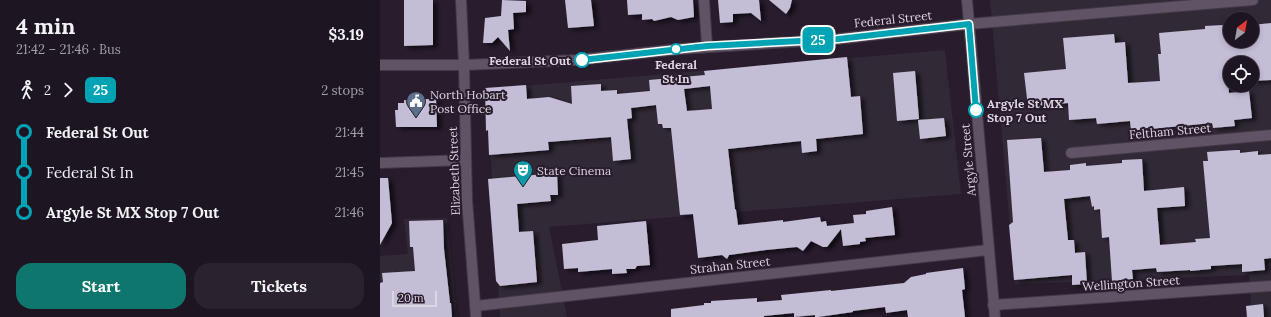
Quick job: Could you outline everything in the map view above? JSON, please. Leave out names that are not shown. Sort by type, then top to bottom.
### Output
[{"type":"street","name":"Elizabeth Street","points":[[461,0],[467,200],[476,317]]},
{"type":"street","points":[[704,0],[707,46]]},
{"type":"street","name":"Argyle Street","points":[[967,0],[994,317]]},
{"type":"street","name":"Federal Street","points":[[380,65],[464,65],[577,60],[707,46],[838,39],[969,24],[1253,0]]},
{"type":"street","name":"Feltham Street","points":[[1071,153],[1271,135]]},
{"type":"street","points":[[380,162],[466,160]]},
{"type":"street","name":"Strahan Street","points":[[475,306],[988,250]]},
{"type":"street","name":"Wellington Street","points":[[993,305],[1271,286]]},
{"type":"shaded area","points":[[990,0],[1271,0],[1271,317],[1252,317],[1249,275],[1015,284]]},
{"type":"shaded area","points":[[945,50],[961,194],[549,227],[567,317],[500,317],[487,89]]},
{"type":"shaded area","points":[[447,218],[457,317],[380,317],[380,256],[408,254],[404,219]]},
{"type":"building","points":[[404,0],[433,0],[433,45],[404,46]]},
{"type":"building","points":[[502,0],[526,1],[526,12],[513,13],[514,29],[508,30],[510,51],[498,37],[492,43],[483,43],[485,18],[501,16]]},
{"type":"building","points":[[565,0],[591,0],[594,26],[568,28]]},
{"type":"building","points":[[627,0],[693,0],[694,17],[678,20],[671,17],[654,21],[652,19],[642,20],[642,14],[628,15]]},
{"type":"building","points":[[718,0],[759,0],[761,21],[751,13],[733,14],[733,22],[720,23]]},
{"type":"building","points":[[769,0],[792,0],[790,8],[786,14]]},
{"type":"building","points":[[1271,23],[1271,80],[1259,81],[1259,56],[1223,56],[1223,92],[1249,92],[1252,118],[1234,120],[1235,126],[1213,128],[1212,123],[1131,131],[1130,121],[1097,124],[1096,118],[1069,120],[1068,103],[1028,107],[1024,73],[1066,69],[1063,38],[1114,34],[1115,43],[1125,42],[1128,83],[1160,81],[1158,54],[1161,54],[1159,33],[1205,29],[1205,26],[1223,25],[1223,48],[1259,48],[1259,24]]},
{"type":"building","points":[[847,57],[851,97],[860,96],[863,134],[816,139],[817,151],[802,153],[801,141],[728,149],[738,225],[783,220],[783,222],[820,217],[821,222],[826,221],[827,226],[854,223],[853,215],[866,214],[866,211],[892,207],[895,235],[865,238],[866,241],[860,242],[860,244],[843,246],[841,229],[827,247],[823,247],[811,241],[803,251],[797,247],[729,255],[727,259],[722,255],[698,258],[693,214],[680,215],[671,128],[663,128],[662,124],[658,124],[656,105],[631,108],[632,118],[627,119],[631,159],[613,161],[611,137],[548,142],[549,150],[489,155],[488,130],[486,131],[485,88],[526,85],[527,99],[549,97],[572,104],[571,86],[601,84],[601,91],[617,90],[617,94],[650,91],[649,80],[705,75],[704,71]],"holes":[[[710,86],[712,109],[687,111],[684,89]]]},
{"type":"building","points":[[915,71],[919,119],[897,121],[893,73]]},
{"type":"building","name":"North Hobart Post Office","points":[[411,99],[436,99],[437,127],[396,127],[395,110],[398,110],[398,103],[404,103],[404,100],[411,101]]},
{"type":"building","points":[[944,118],[946,136],[920,139],[918,120]]},
{"type":"building","points":[[1041,138],[1044,172],[1070,170],[1070,165],[1086,163],[1086,166],[1122,163],[1122,160],[1142,159],[1144,191],[1184,187],[1185,206],[1157,208],[1160,245],[1196,242],[1195,239],[1210,238],[1203,161],[1208,161],[1207,152],[1240,150],[1240,153],[1258,151],[1258,155],[1271,154],[1271,258],[1264,259],[1265,270],[1242,272],[1242,264],[1211,266],[1211,269],[1190,271],[1157,272],[1156,268],[1132,270],[1133,279],[1112,281],[1109,237],[1102,238],[1100,209],[1094,210],[1090,196],[1064,199],[1068,240],[1074,240],[1075,253],[1085,252],[1087,284],[1072,285],[1072,275],[1014,280],[1009,225],[1013,222],[1007,140]]},
{"type":"building","points":[[557,173],[558,195],[550,195],[551,201],[517,204],[519,232],[533,231],[537,282],[500,286],[496,281],[488,179]]},
{"type":"building","points":[[380,178],[388,178],[392,223],[380,245]]},
{"type":"building","points":[[443,220],[444,249],[452,317],[380,317],[380,283],[383,282],[382,273],[415,271],[413,247],[410,247],[409,221]]},
{"type":"building","points":[[646,221],[650,265],[637,266],[635,269],[626,269],[627,273],[612,274],[612,269],[578,272],[578,268],[564,269],[562,244],[598,240],[597,226]]},
{"type":"building","points":[[963,268],[965,289],[962,290],[965,317],[908,317],[907,310],[886,313],[885,307],[818,317],[815,317],[815,315],[794,317],[794,313],[764,317],[671,317],[671,309],[704,305],[704,303],[711,303],[711,301],[757,298],[757,302],[782,300],[781,295],[904,283],[911,277],[926,273]]},
{"type":"building","points":[[1263,304],[1264,317],[1247,317],[1246,306]]},
{"type":"bus line","name":"25","points":[[582,60],[707,46],[838,39],[969,24],[976,110]]},
{"type":"place","name":"Federal St In","points":[[676,49]]},
{"type":"place","name":"Federal St Out","points":[[582,60]]},
{"type":"place","name":"Argyle St MX Stop 7 Out","points":[[976,110]]},
{"type":"place","name":"North Hobart Post Office","points":[[416,118]]},
{"type":"place","name":"State Cinema","points":[[523,187]]}]
